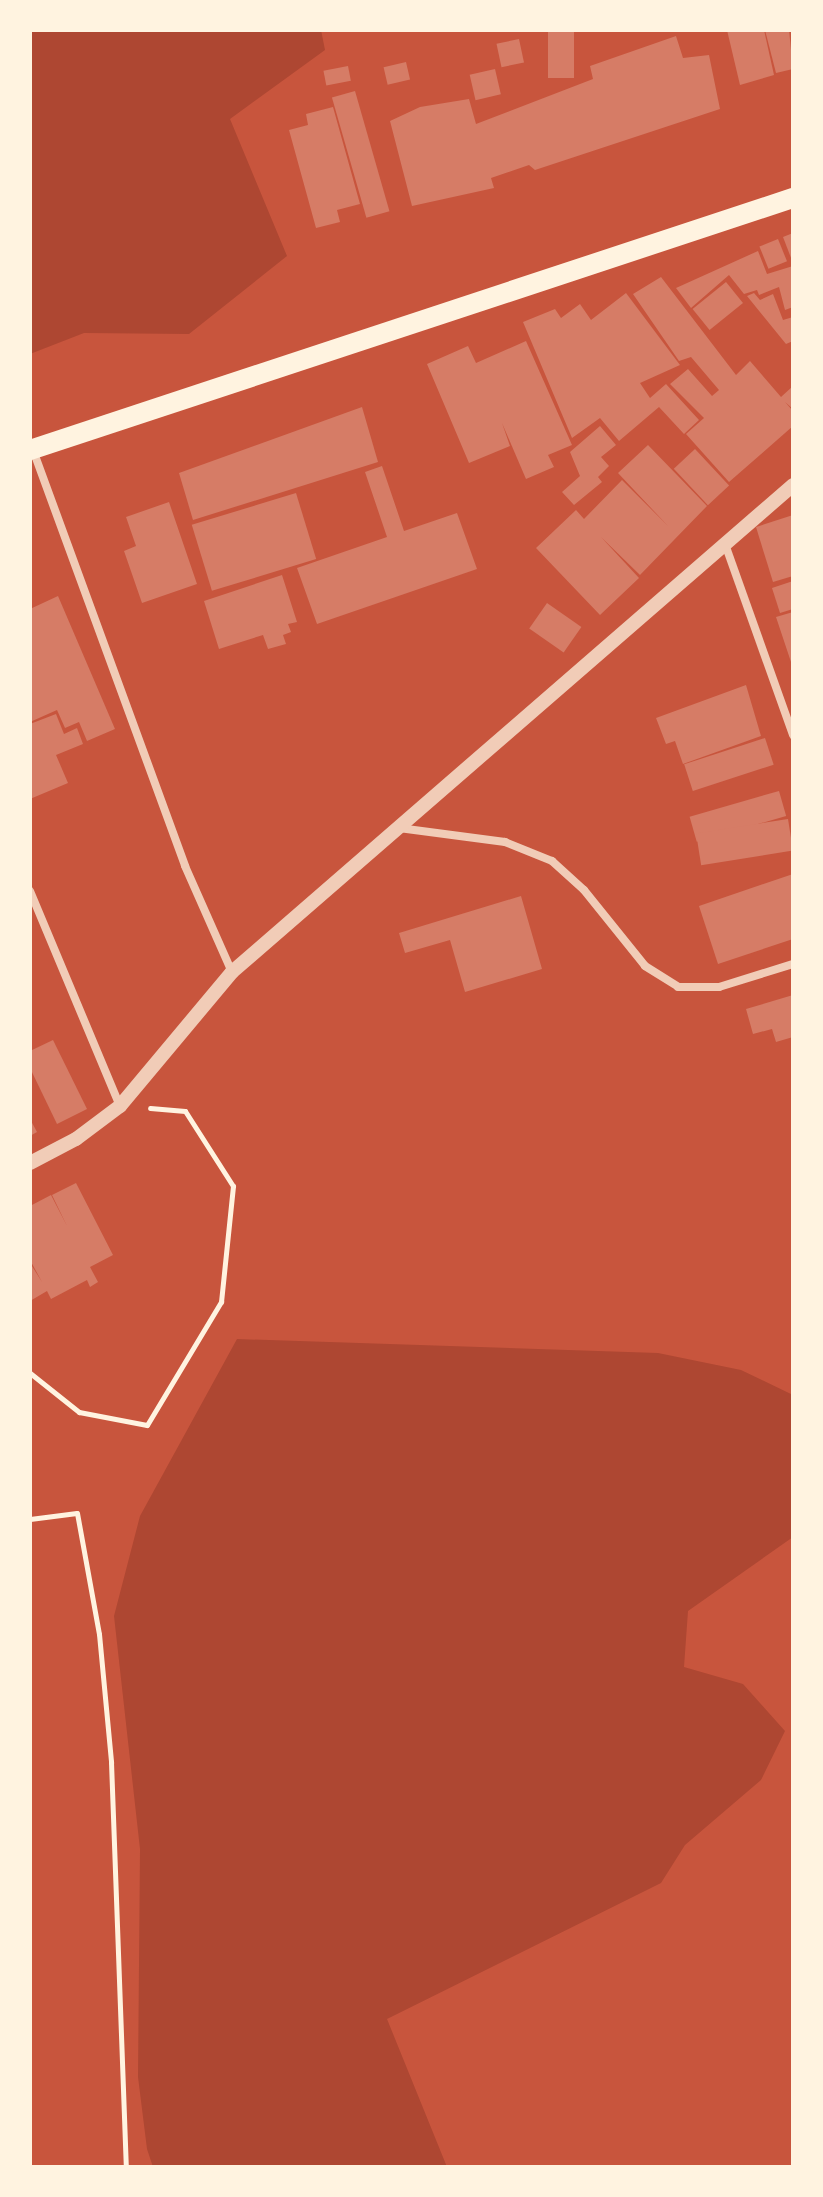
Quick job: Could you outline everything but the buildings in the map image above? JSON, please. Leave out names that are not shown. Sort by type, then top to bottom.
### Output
[{"type":"main road","points":[[31,450],[793,198]]},
{"type":"street","points":[[31,450],[185,866],[232,972]]},
{"type":"street","points":[[30,1163],[76,1139],[120,1106],[232,972],[793,485]]},
{"type":"street","points":[[725,543],[793,735]]},
{"type":"street","points":[[399,828],[505,842],[552,861],[584,890],[645,966],[678,987],[719,987],[793,964]]},
{"type":"street","points":[[30,891],[120,1106]]},
{"type":"path","points":[[30,1373],[79,1412],[147,1425],[221,1302],[233,1186],[185,1111],[120,1106]]},
{"type":"path","points":[[30,1519],[77,1513],[99,1634],[111,1762],[126,2167]]},
{"type":"shaded area","points":[[30,30],[321,30],[325,50],[230,119],[287,256],[189,334],[84,333],[30,354]]},
{"type":"shaded area","points":[[237,1339],[658,1353],[741,1370],[793,1395],[793,1537],[688,1611],[684,1667],[743,1684],[785,1731],[761,1780],[685,1845],[661,1883],[387,2019],[447,2167],[153,2167],[147,2149],[138,2077],[140,1849],[114,1616],[140,1516]]}]
